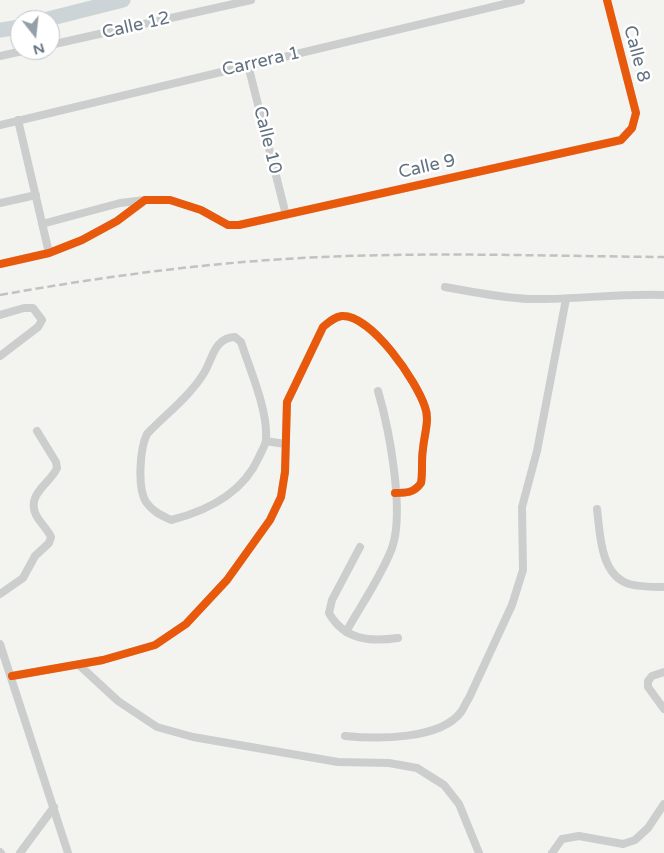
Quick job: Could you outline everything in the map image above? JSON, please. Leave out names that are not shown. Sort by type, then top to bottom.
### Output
[{"type":"street","name":"Calle 12","points":[[60,43],[251,0]]},
{"type":"street","name":"Carrera 1","points":[[0,125],[521,0]]},
{"type":"street","name":"Calle 8","points":[[607,0],[636,113],[632,128],[621,140]]},
{"type":"street","name":"Calle 10","points":[[248,65],[286,215]]},
{"type":"street","points":[[18,120],[50,253]]},
{"type":"street","name":"Calle 9","points":[[145,200],[170,200],[201,210],[228,225],[239,225],[621,140]]},
{"type":"street","points":[[0,203],[36,195]]},
{"type":"street","points":[[42,224],[120,203],[145,200]]},
{"type":"street","points":[[0,264],[50,253],[99,230],[145,200]]},
{"type":"street","points":[[445,287],[503,297],[566,299],[625,294],[664,295]]},
{"type":"street","points":[[345,736],[396,737],[436,728],[451,721],[461,712],[469,698],[512,605],[523,570],[522,507],[538,451],[566,299]]},
{"type":"street","points":[[0,315],[24,308],[33,308],[42,320],[38,327],[0,356]]},
{"type":"street","points":[[12,676],[79,665],[155,645],[186,624],[220,587],[270,520],[281,497],[285,472],[287,402],[323,328],[332,319],[343,316],[353,318],[371,330],[395,353],[426,407],[427,419],[421,483],[409,493],[395,493]]},
{"type":"street","points":[[235,337],[241,342],[263,412],[266,440],[256,464],[237,489],[213,506],[171,520],[156,513],[145,500],[141,480],[142,444],[147,434],[203,375],[217,344],[227,338],[235,337]]},
{"type":"street","points":[[346,632],[392,548],[396,528],[392,448],[378,390]]},
{"type":"street","points":[[0,594],[23,578],[35,556],[49,543],[51,537],[36,516],[33,503],[35,496],[57,468],[56,462],[37,431]]},
{"type":"street","points":[[266,440],[285,444]]},
{"type":"street","points":[[598,509],[601,544],[608,565],[618,578],[629,584],[664,587]]},
{"type":"street","points":[[360,547],[330,607],[332,618],[346,632],[356,637],[369,640],[398,638]]},
{"type":"street","points":[[0,644],[12,676],[68,853]]},
{"type":"street","points":[[79,665],[118,701],[157,727],[193,737],[338,762],[389,764],[417,768],[444,786],[459,804],[479,853]]},
{"type":"street","points":[[664,672],[652,676],[648,681],[648,687],[664,709]]},
{"type":"street","points":[[552,853],[562,840],[579,836],[623,844],[635,840],[648,828],[664,804]]},
{"type":"street","points":[[20,853],[54,807]]},
{"type":"waterway","points":[[60,16],[123,0]]},
{"type":"waterway","points":[[0,30],[10,28]]},
{"type":"railway","points":[[0,295],[142,273],[285,259],[380,255],[664,257]]},
{"type":"cycle path","points":[[0,264],[49,253],[82,240],[117,221],[145,200],[170,200],[201,210],[228,225],[239,225],[621,140],[632,128],[636,113],[607,0]]},
{"type":"cycle path","points":[[12,676],[103,660],[155,645],[186,624],[227,580],[270,520],[281,497],[285,472],[287,402],[323,327],[332,320],[342,316],[354,319],[367,326],[392,352],[413,382],[425,407],[427,422],[422,453],[421,483],[410,492],[395,493]]}]
